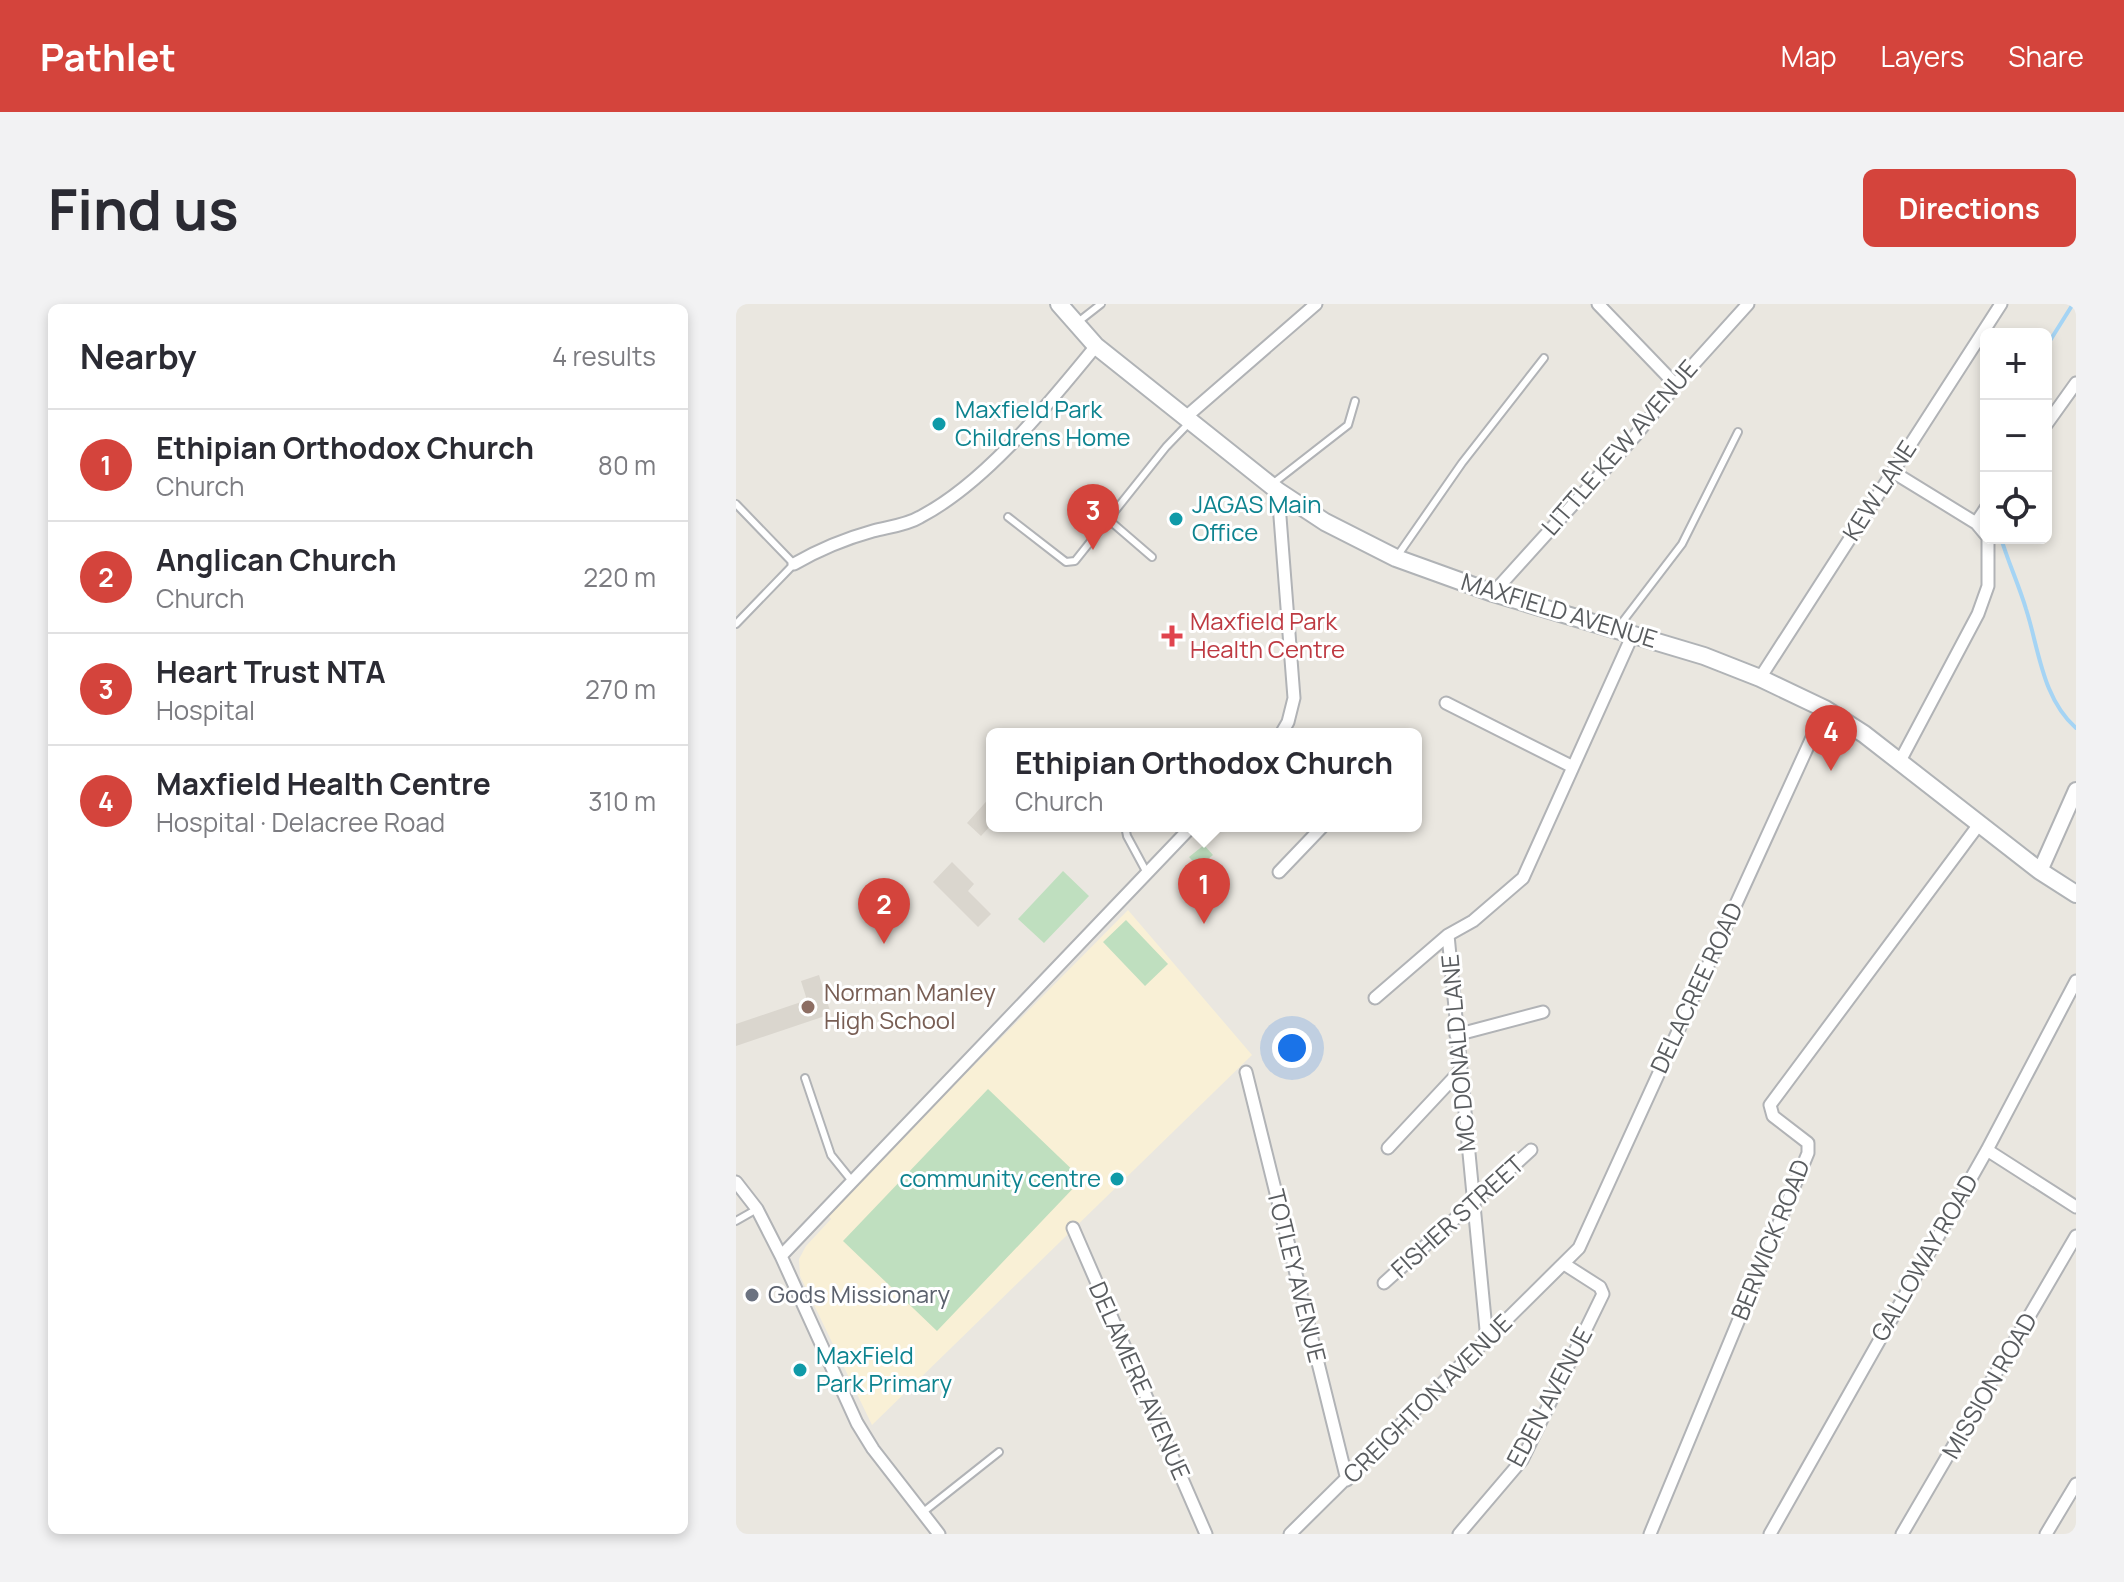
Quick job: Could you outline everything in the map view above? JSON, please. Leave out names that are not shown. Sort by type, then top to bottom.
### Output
[{"type":"main road","name":"MAXFIELD AVENUE","points":[[1059,304],[1096,346],[1275,488],[1325,522],[1396,558],[1493,593],[1704,656],[1825,709],[1900,761],[2040,871],[2076,894]]},
{"type":"street","points":[[1189,418],[1316,304]]},
{"type":"street","points":[[1598,304],[1676,385]]},
{"type":"street","name":"KEW LANE","points":[[1760,678],[2001,304]]},
{"type":"street","name":"LITTLE KEW AVENUE","points":[[1493,593],[1635,436],[1741,306]]},
{"type":"street","points":[[794,564],[825,546],[917,520],[942,505],[967,485],[1046,406],[1096,346]]},
{"type":"street","points":[[2052,417],[2076,383]]},
{"type":"street","points":[[1893,472],[1980,528]]},
{"type":"street","points":[[1275,488],[1294,698],[1293,711],[1285,728]]},
{"type":"street","points":[[1976,523],[1980,517]]},
{"type":"street","points":[[1900,761],[1978,614],[1988,586],[1987,544]]},
{"type":"street","name":"MC DONALD LANE","points":[[1487,1340],[1448,935],[1473,921],[1523,878],[1573,767],[1625,631]]},
{"type":"street","points":[[1446,703],[1573,767]]},
{"type":"street","name":"DELACREE ROAD","points":[[1564,1264],[1579,1248],[1825,709]]},
{"type":"street","points":[[2040,871],[2076,790]]},
{"type":"street","name":"BERWICK ROAD","points":[[1650,1534],[1808,1153],[1808,1143],[1773,1116],[1770,1105],[1980,823]]},
{"type":"street","points":[[781,1256],[1186,832]]},
{"type":"street","points":[[1279,872],[1317,832]]},
{"type":"street","points":[[1375,998],[1448,935]]},
{"type":"street","name":"GALLOWAY ROAD","points":[[1770,1534],[1987,1150],[2076,981]]},
{"type":"street","points":[[1456,1035],[1543,1012]]},
{"type":"street","points":[[1388,1148],[1460,1071]]},
{"type":"street","name":"TOTLEY AVENUE","points":[[1246,1072],[1347,1480]]},
{"type":"street","name":"FISHER STREET","points":[[1384,1283],[1531,1150]]},
{"type":"street","points":[[1987,1150],[2076,1207]]},
{"type":"street","points":[[736,1182],[757,1209],[781,1256],[857,1423],[873,1449],[939,1534]]},
{"type":"street","name":"DELAMERE AVENUE","points":[[1073,1228],[1206,1534]]},
{"type":"street","name":"MISSION ROAD","points":[[1902,1534],[2076,1236]]},
{"type":"street","name":"CREIGHTON AVENUE","points":[[1290,1534],[1564,1264]]},
{"type":"street","name":"EDEN AVENUE","points":[[1459,1534],[1522,1460],[1603,1294],[1600,1287],[1564,1264]]},
{"type":"street","points":[[2046,1534],[2076,1484]]},
{"type":"lane","points":[[1075,324],[1101,304]]},
{"type":"lane","points":[[1396,558],[1462,463],[1544,358]]},
{"type":"lane","points":[[1275,488],[1348,425],[1355,401]]},
{"type":"lane","points":[[1008,517],[1070,563],[1075,561],[1189,418]]},
{"type":"lane","points":[[1625,631],[1682,544],[1738,432]]},
{"type":"lane","points":[[736,504],[794,564],[736,624]]},
{"type":"lane","points":[[1109,520],[1152,557]]},
{"type":"lane","points":[[1126,832],[1147,873]]},
{"type":"lane","points":[[805,1078],[831,1155],[852,1181]]},
{"type":"lane","points":[[736,1221],[757,1209]]},
{"type":"lane","points":[[922,1513],[999,1452]]},
{"type":"shaded area","points":[[986,802],[986,831],[981,836],[967,823]]},
{"type":"shaded area","points":[[952,862],[974,884],[968,891],[991,914],[978,927],[933,882]]},
{"type":"shaded area","name":"community centre","points":[[1128,910],[1252,1055],[872,1425],[800,1276],[799,1259],[806,1246],[831,1219],[827,1214]]},
{"type":"shaded area","name":"Norman Manley High School","points":[[819,975],[831,1014],[736,1046],[736,1024],[807,1000],[801,981]]},
{"type":"green space","points":[[1204,845],[1213,855],[1198,867],[1189,857]]},
{"type":"green space","points":[[1063,871],[1089,896],[1044,943],[1018,919]]},
{"type":"green space","points":[[1126,920],[1168,964],[1145,986],[1103,942]]},
{"type":"green space","points":[[988,1089],[1082,1179],[937,1331],[843,1241]]},
{"type":"waterway","points":[[2052,337],[2073,304]]},
{"type":"waterway","points":[[2003,544],[2049,688],[2065,716],[2076,728]]},
{"type":"place","name":"Maxfield Park Childrens Home","points":[[939,424]]},
{"type":"place","name":"JAGAS Main Office","points":[[1176,519]]},
{"type":"place","name":"Heart Trust NTA","points":[[1093,550]]},
{"type":"place","name":"Maxfield Park Health Centre","points":[[1172,636]]},
{"type":"place","name":"Maxfield Health Centre","points":[[1831,771]]},
{"type":"place","name":"Ethipian Orthodox Church","points":[[1204,924]]},
{"type":"place","name":"Anglican Church","points":[[884,944]]},
{"type":"place","name":"Norman Manley High School","points":[[808,1007]]},
{"type":"place","name":"community centre","points":[[1117,1179]]},
{"type":"place","name":"Gods Missionary","points":[[752,1295]]},
{"type":"place","name":"MaxField Park Primary","points":[[800,1370]]}]
